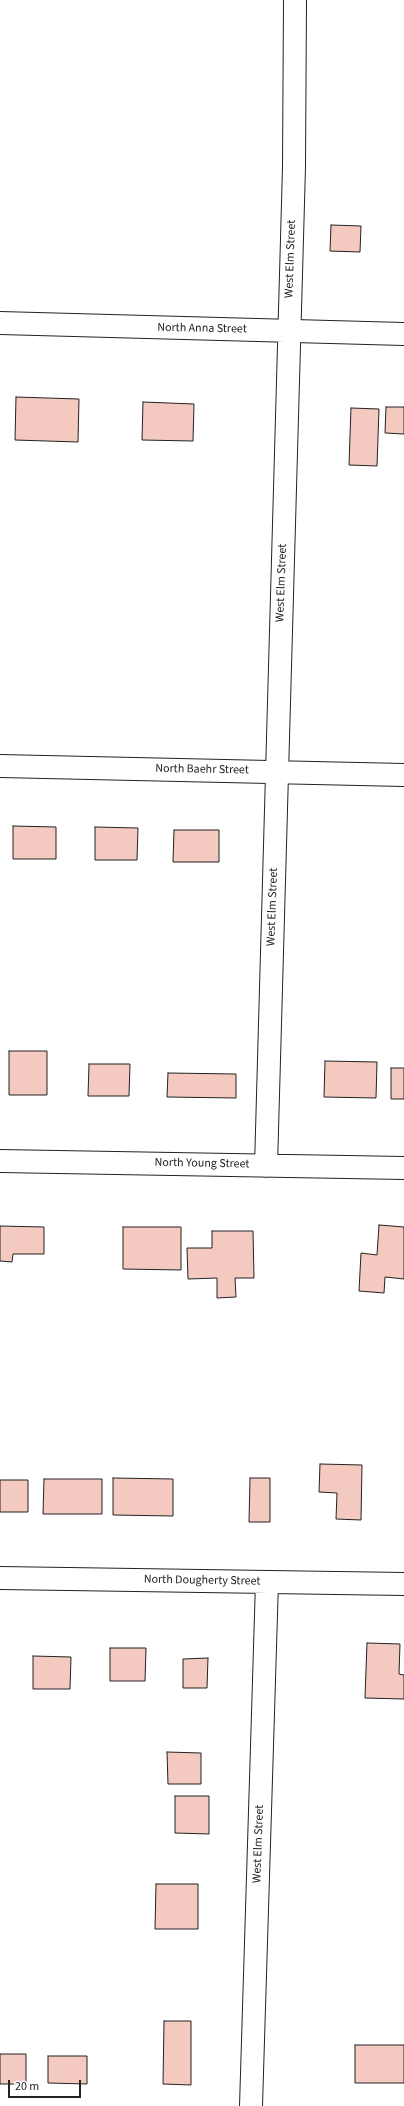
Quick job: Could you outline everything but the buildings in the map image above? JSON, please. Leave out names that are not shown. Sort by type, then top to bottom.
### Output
[{"type":"street","name":"West Elm Street","points":[[266,1166],[294,167],[295,0]]},
{"type":"street","name":"North Anna Street","points":[[0,323],[404,334]]},
{"type":"street","name":"North Baehr Street","points":[[0,766],[404,775]]},
{"type":"street","name":"North Young Street","points":[[0,1161],[404,1168]]},
{"type":"street","name":"North Dougherty Street","points":[[0,1578],[404,1584]]},
{"type":"street","name":"West Elm Street","points":[[251,2106],[267,1582]]}]
